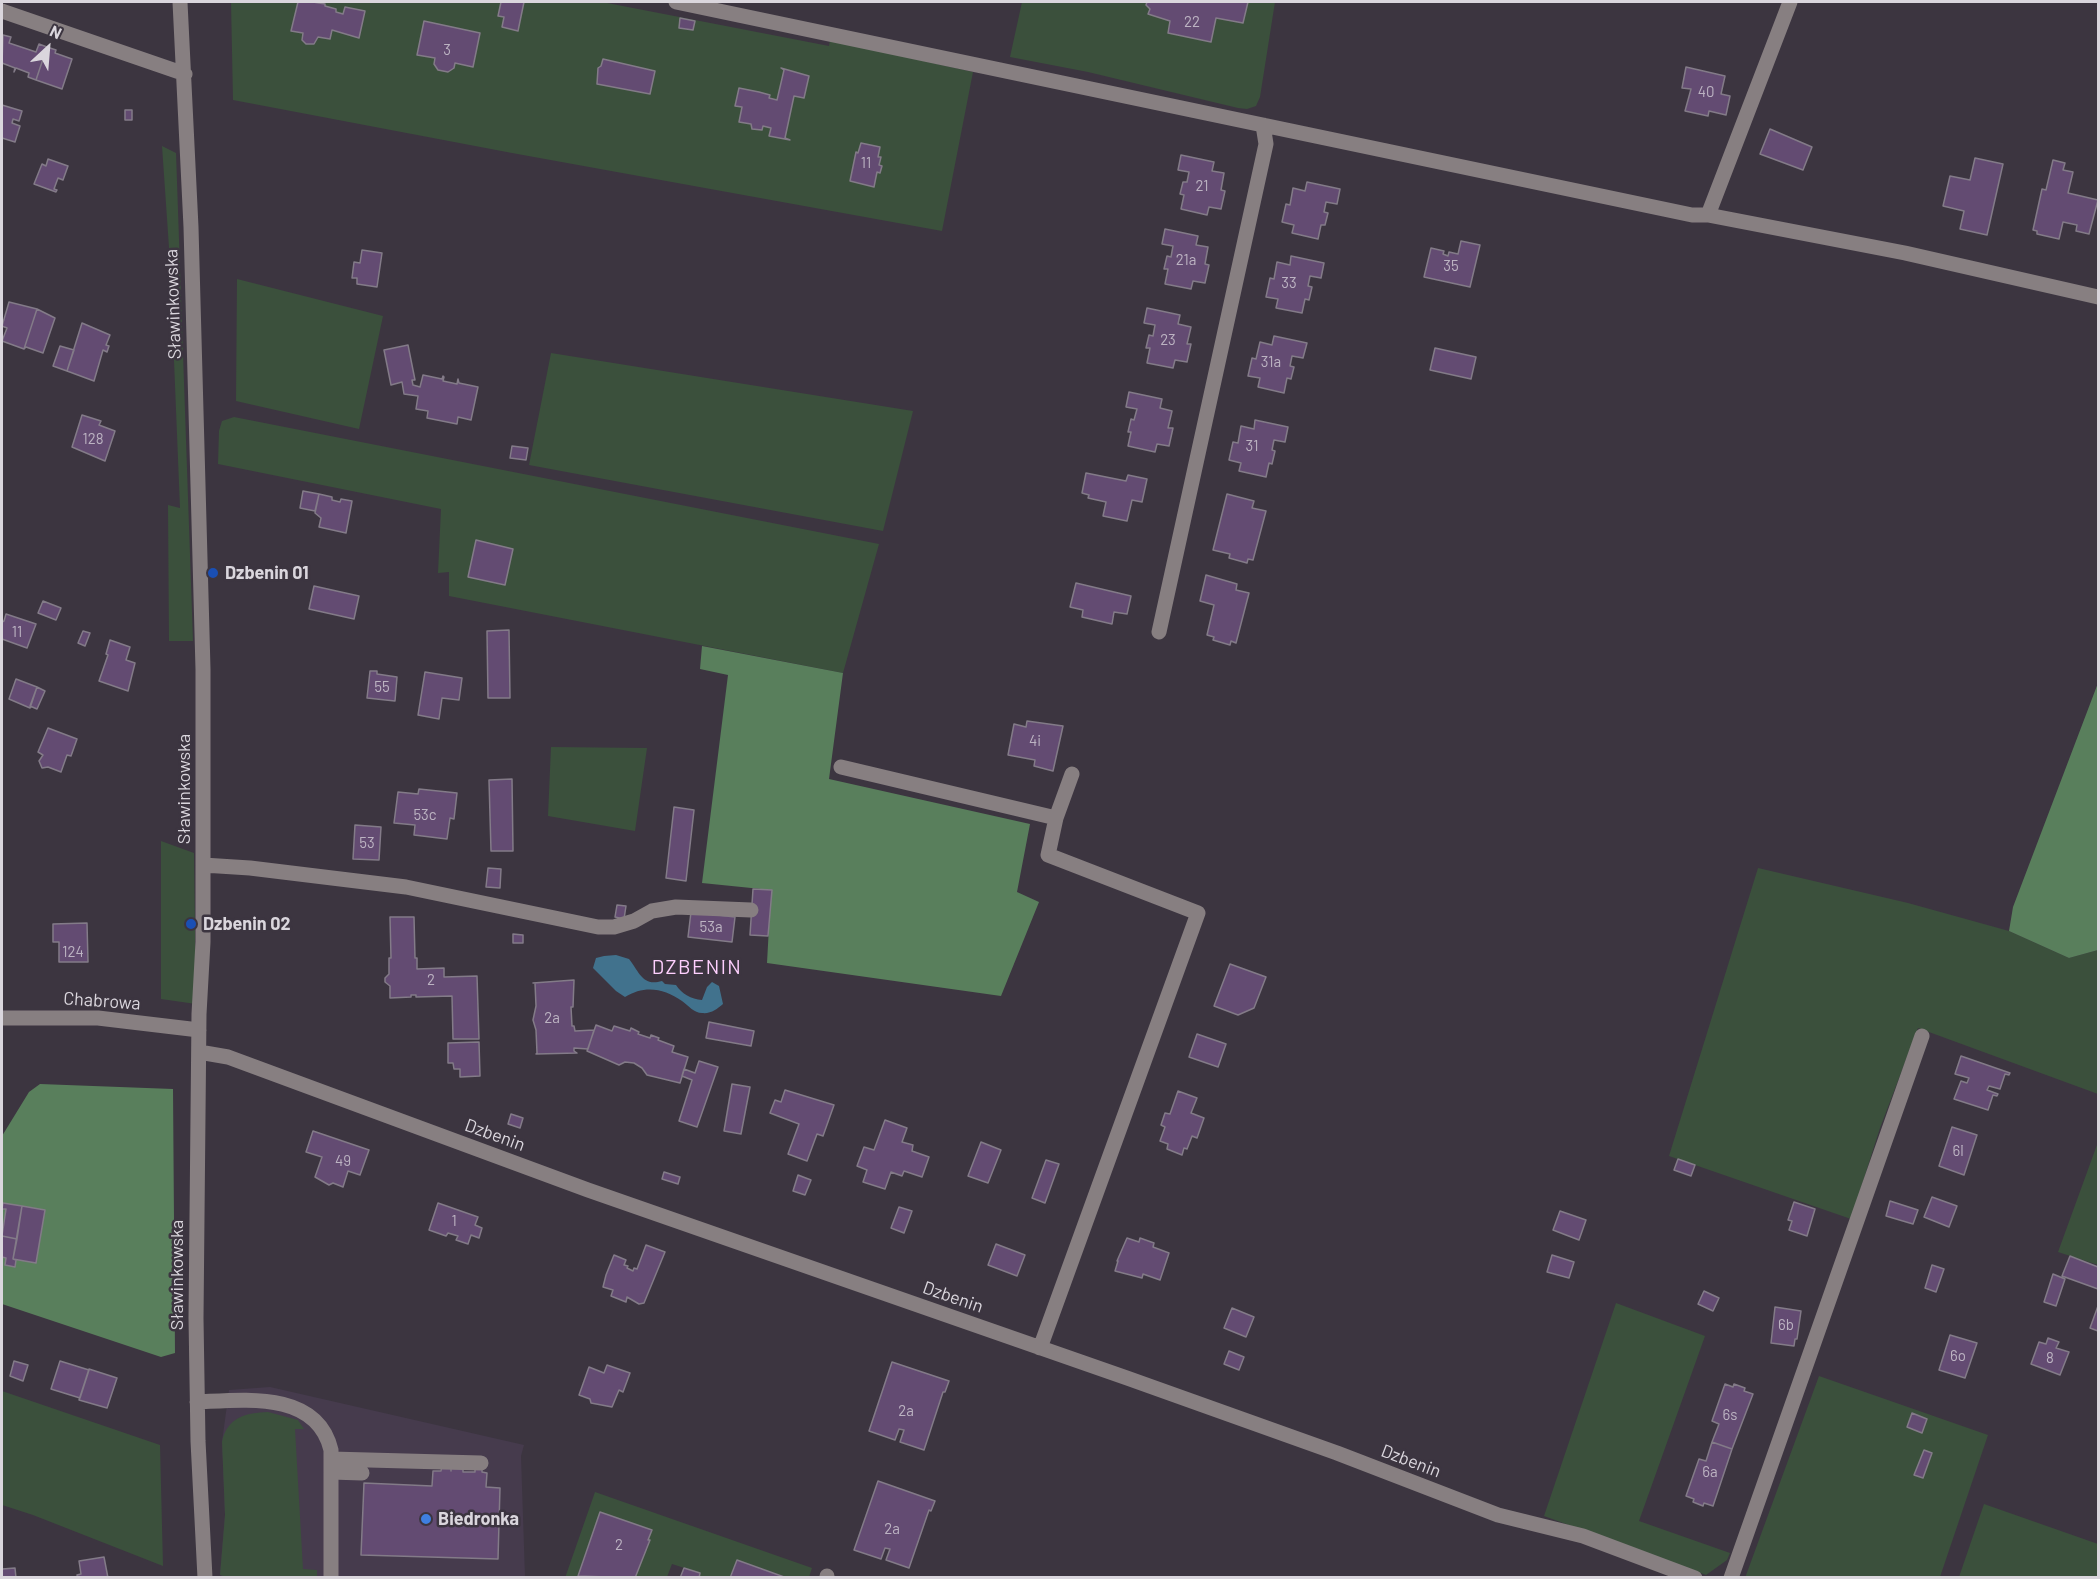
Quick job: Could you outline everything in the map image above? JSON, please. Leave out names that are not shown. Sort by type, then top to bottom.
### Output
[{"type":"street","name":"Sławinkowska","points":[[180,2],[185,74],[203,661],[203,942],[199,1030],[196,1261],[197,1402],[205,1578]]},
{"type":"street","points":[[676,2],[1692,215],[1708,215],[1905,253],[2098,297]]},
{"type":"street","points":[[1708,215],[1790,2]]},
{"type":"street","points":[[2,11],[185,74]]},
{"type":"street","points":[[1159,632],[1266,144],[1263,125]]},
{"type":"street","points":[[841,767],[1056,818]]},
{"type":"street","points":[[1040,1347],[1198,913],[1048,855],[1056,818],[1072,774]]},
{"type":"street","points":[[203,865],[250,868],[406,887],[598,927],[614,927],[634,921],[652,911],[676,907],[751,910]]},
{"type":"street","name":"Chabrowa","points":[[2,1018],[98,1018],[199,1030]]},
{"type":"street","points":[[1731,1578],[1922,1036]]},
{"type":"street","name":"Dzbenin","points":[[199,1052],[228,1057],[588,1190],[1337,1453],[1498,1515],[1583,1536],[1695,1578]]},
{"type":"street","points":[[197,1402],[275,1401],[297,1408],[323,1431],[329,1442],[331,1465],[332,1578]]},
{"type":"street","points":[[331,1465],[481,1463]]},
{"type":"street","points":[[331,1465],[362,1473]]},
{"type":"shaded area","points":[[270,1387],[524,1445],[521,1456],[525,1577],[230,1578],[220,1575],[225,1515],[222,1442],[229,1390]]},
{"type":"green space","points":[[231,2],[602,2],[829,46],[830,40],[973,72],[942,231],[233,100]]},
{"type":"green space","points":[[1022,2],[1275,2],[1260,97],[1256,106],[1247,109],[1238,108],[1088,72],[1010,57]]},
{"type":"green space","points":[[162,146],[176,153],[193,641],[169,641],[168,505],[180,508],[170,262]]},
{"type":"green space","points":[[237,279],[383,316],[359,429],[236,401]]},
{"type":"green space","points":[[551,353],[913,411],[883,531],[529,465]]},
{"type":"green space","points":[[234,417],[879,544],[843,673],[449,596],[449,572],[438,573],[441,509],[218,464],[219,431],[222,421]]},
{"type":"green space","points":[[702,646],[843,673],[829,779],[1030,824],[1017,892],[1039,902],[1001,996],[767,963],[771,890],[702,883],[728,675],[700,669]]},
{"type":"green space","points":[[2098,683],[2098,950],[2069,958],[2009,931],[2013,907]]},
{"type":"green space","points":[[551,747],[647,748],[635,831],[548,816]]},
{"type":"green space","points":[[161,841],[194,853],[196,1004],[161,999]]},
{"type":"green space","points":[[1758,868],[1908,903],[2009,931],[2069,958],[2098,950],[2098,1094],[1918,1028],[1880,1128],[1851,1219],[1669,1156]]},
{"type":"green space","points":[[40,1084],[173,1089],[175,1353],[161,1357],[2,1304],[2,1136],[29,1092]]},
{"type":"green space","points":[[2098,1142],[2098,1265],[2058,1252]]},
{"type":"green space","points":[[1616,1303],[1705,1336],[1639,1521],[1730,1553],[1727,1560],[1706,1575],[1544,1516]]},
{"type":"green space","points":[[1819,1376],[1988,1435],[1940,1577],[1745,1578]]},
{"type":"green space","points":[[2,1391],[160,1445],[163,1566],[2,1505]]},
{"type":"green space","points":[[268,1412],[298,1420],[304,1429],[295,1429],[303,1569],[317,1570],[317,1577],[230,1578],[220,1575],[225,1515],[222,1442],[228,1427],[239,1418]]},
{"type":"green space","points":[[595,1492],[812,1568],[809,1577],[787,1577],[737,1560],[730,1577],[699,1577],[700,1573],[672,1564],[667,1577],[635,1577],[645,1549],[647,1550],[652,1530],[600,1512],[577,1577],[565,1578]]},
{"type":"green space","points":[[1984,1504],[2098,1544],[2098,1577],[1959,1577]]},
{"type":"water","points":[[616,955],[629,959],[645,980],[676,985],[694,999],[702,1000],[707,987],[712,982],[719,986],[723,1004],[711,1012],[699,1013],[682,1001],[661,991],[639,991],[625,997],[593,968],[596,958]]},
{"type":"building","points":[[298,2],[325,4],[343,14],[345,7],[365,11],[359,38],[332,30],[330,39],[318,37],[314,44],[306,44],[302,40],[303,33],[291,31]]},
{"type":"building","points":[[501,2],[524,2],[518,31],[502,27],[504,17],[498,16]]},
{"type":"building","points":[[1147,2],[1248,2],[1243,23],[1216,18],[1211,42],[1168,33],[1170,21],[1148,14],[1150,9],[1146,5]]},
{"type":"building","points":[[680,18],[695,21],[693,30],[679,28]]},
{"type":"building","points":[[424,21],[480,33],[473,67],[455,63],[454,68],[448,72],[438,70],[434,64],[435,58],[417,55]]},
{"type":"building","points":[[3,35],[11,37],[9,43],[36,52],[39,44],[47,47],[36,80],[28,77],[29,73],[16,68],[14,72],[15,68],[2,63]]},
{"type":"building","points":[[47,47],[56,50],[55,53],[72,59],[62,89],[36,80]]},
{"type":"building","points":[[603,59],[655,71],[650,94],[597,84],[598,68]]},
{"type":"building","points":[[1686,67],[1725,76],[1721,94],[1730,96],[1726,115],[1709,111],[1708,116],[1685,111],[1691,89],[1682,88]]},
{"type":"building","points":[[781,68],[809,76],[804,98],[794,96],[785,138],[790,140],[769,136],[771,128],[763,126],[762,130],[752,129],[751,124],[739,122],[742,107],[735,106],[739,88],[770,95],[769,98],[777,100],[784,70]]},
{"type":"building","points":[[2,105],[22,111],[19,121],[13,119],[12,123],[20,126],[15,142],[2,138]]},
{"type":"building","points":[[125,110],[132,110],[132,120],[125,120]]},
{"type":"building","points":[[1770,129],[1812,147],[1803,170],[1760,154]]},
{"type":"building","points":[[861,143],[880,147],[878,157],[881,157],[879,165],[882,166],[880,173],[877,172],[874,187],[850,181],[856,152],[858,153]]},
{"type":"building","points":[[1181,155],[1214,162],[1212,171],[1224,173],[1221,190],[1225,191],[1221,209],[1209,207],[1207,215],[1181,209],[1184,195],[1180,194],[1183,182],[1187,182],[1189,172],[1178,170]]},
{"type":"building","points":[[1975,158],[2003,164],[1987,235],[1960,229],[1964,211],[1943,206],[1950,176],[1970,180]]},
{"type":"building","points":[[48,159],[68,166],[63,180],[58,178],[54,189],[57,190],[56,192],[34,184],[42,164],[46,166]]},
{"type":"building","points":[[2053,160],[2065,163],[2063,170],[2073,172],[2068,193],[2098,200],[2089,234],[2076,231],[2077,225],[2063,222],[2059,239],[2037,234],[2037,231],[2033,230],[2042,189],[2046,190]]},
{"type":"building","points":[[1307,182],[1340,189],[1337,204],[1326,202],[1324,212],[1328,213],[1325,225],[1321,225],[1318,239],[1292,233],[1294,225],[1282,222],[1286,204],[1290,205],[1293,188],[1305,191]]},
{"type":"building","points":[[1165,229],[1198,236],[1196,245],[1208,247],[1205,264],[1209,265],[1205,283],[1193,281],[1191,289],[1165,284],[1168,269],[1164,269],[1167,256],[1171,257],[1173,246],[1162,244]]},
{"type":"building","points":[[1461,241],[1480,245],[1470,287],[1424,277],[1431,248],[1444,251],[1443,254],[1448,256],[1449,252],[1458,254]]},
{"type":"building","points":[[362,250],[382,253],[377,287],[357,284],[357,278],[352,278],[354,262],[360,263]]},
{"type":"building","points":[[1291,256],[1324,263],[1321,278],[1310,276],[1308,286],[1312,287],[1309,300],[1305,299],[1302,313],[1276,308],[1278,299],[1266,297],[1270,278],[1274,279],[1277,262],[1290,265]]},
{"type":"building","points":[[9,302],[37,309],[24,349],[2,341],[7,328],[2,326]]},
{"type":"building","points":[[1147,308],[1180,315],[1178,324],[1191,327],[1187,344],[1191,344],[1187,362],[1175,360],[1173,368],[1147,363],[1150,348],[1146,348],[1149,335],[1153,336],[1155,325],[1144,323]]},
{"type":"building","points":[[37,309],[55,318],[43,353],[26,347],[24,349]]},
{"type":"building","points":[[82,323],[110,335],[106,345],[109,346],[107,352],[103,350],[94,381],[67,371]]},
{"type":"building","points":[[1274,336],[1307,343],[1303,358],[1292,356],[1290,366],[1294,367],[1291,379],[1287,378],[1284,393],[1258,387],[1260,378],[1248,376],[1252,358],[1256,359],[1260,342],[1272,345]]},
{"type":"building","points":[[408,345],[415,380],[412,380],[413,385],[420,387],[423,375],[442,379],[443,376],[443,381],[457,384],[458,379],[459,383],[478,387],[471,420],[458,417],[457,424],[427,418],[428,411],[416,409],[418,396],[404,394],[402,382],[391,385],[384,350]]},
{"type":"building","points":[[60,346],[74,350],[67,371],[53,366]]},
{"type":"building","points":[[1435,348],[1476,357],[1471,379],[1430,370]]},
{"type":"building","points":[[1129,392],[1162,399],[1160,408],[1172,411],[1168,428],[1173,428],[1169,446],[1157,444],[1155,452],[1128,446],[1131,419],[1134,420],[1137,409],[1126,407]]},
{"type":"building","points":[[82,415],[101,421],[99,425],[115,431],[105,461],[72,447]]},
{"type":"building","points":[[1255,420],[1288,427],[1285,442],[1274,440],[1272,450],[1275,451],[1266,477],[1239,471],[1241,463],[1229,460],[1233,442],[1238,443],[1241,426],[1254,429]]},
{"type":"building","points":[[512,446],[528,448],[526,460],[510,458]]},
{"type":"building","points":[[1086,473],[1126,481],[1128,475],[1147,479],[1142,502],[1132,500],[1127,521],[1103,516],[1106,502],[1088,498],[1089,495],[1082,493]]},
{"type":"building","points":[[303,491],[319,494],[315,511],[300,508]]},
{"type":"building","points":[[319,494],[332,497],[332,500],[340,502],[341,499],[352,501],[346,533],[319,527],[321,518],[315,513]]},
{"type":"building","points":[[1227,494],[1254,501],[1252,508],[1266,511],[1253,560],[1248,559],[1247,563],[1229,558],[1230,554],[1213,550]]},
{"type":"building","points":[[476,540],[513,549],[505,585],[468,577]]},
{"type":"building","points":[[1206,575],[1237,584],[1236,590],[1249,593],[1236,643],[1231,641],[1230,645],[1213,640],[1214,637],[1207,635],[1214,605],[1200,601]]},
{"type":"building","points":[[1076,583],[1131,596],[1127,614],[1114,612],[1112,624],[1082,617],[1083,610],[1070,607]]},
{"type":"building","points":[[314,586],[359,596],[354,619],[309,609]]},
{"type":"building","points":[[43,601],[61,608],[56,620],[38,613]]},
{"type":"building","points":[[6,614],[36,624],[27,648],[2,639],[2,622]]},
{"type":"building","points":[[509,630],[510,698],[488,698],[487,631]]},
{"type":"building","points":[[83,631],[90,633],[85,646],[78,643]]},
{"type":"building","points":[[110,640],[130,647],[126,660],[135,663],[128,691],[99,681],[108,655],[106,654]]},
{"type":"building","points":[[370,671],[397,677],[395,701],[367,698]]},
{"type":"building","points":[[425,672],[462,678],[459,700],[442,698],[439,719],[418,715]]},
{"type":"building","points":[[16,679],[37,687],[30,708],[9,699]]},
{"type":"building","points":[[37,687],[45,691],[37,709],[30,706]]},
{"type":"building","points":[[1027,721],[1063,726],[1053,771],[1034,766],[1035,760],[1008,755],[1014,724],[1026,727]]},
{"type":"building","points":[[48,728],[77,739],[71,756],[67,755],[61,772],[48,767],[42,768],[39,761],[43,755],[38,752]]},
{"type":"building","points":[[512,779],[513,851],[491,851],[489,780]]},
{"type":"building","points":[[419,789],[457,793],[454,819],[450,818],[447,839],[414,835],[415,825],[394,823],[398,792],[418,794]]},
{"type":"building","points":[[674,807],[694,810],[686,881],[666,878]]},
{"type":"building","points":[[355,825],[381,827],[379,860],[353,859]]},
{"type":"building","points":[[488,868],[501,869],[500,888],[486,887]]},
{"type":"building","points":[[753,889],[772,890],[768,936],[750,935]]},
{"type":"building","points":[[617,905],[626,906],[624,919],[615,917]]},
{"type":"building","points":[[691,912],[735,917],[732,942],[688,937]]},
{"type":"building","points":[[390,917],[414,917],[417,969],[444,968],[444,977],[477,976],[479,1039],[453,1039],[452,996],[416,997],[416,995],[411,995],[411,997],[390,998],[390,986],[385,982],[385,978],[389,974],[389,958],[391,958]]},
{"type":"building","points":[[87,923],[88,962],[59,962],[59,942],[53,942],[53,924]]},
{"type":"building","points":[[513,934],[523,935],[523,943],[513,943]]},
{"type":"building","points":[[1230,964],[1266,977],[1254,1008],[1238,1015],[1214,1006]]},
{"type":"building","points":[[574,980],[573,1007],[571,1007],[572,1026],[575,1031],[594,1030],[588,1049],[574,1048],[577,1053],[536,1054],[536,1030],[533,1020],[536,1006],[535,983],[533,983]]},
{"type":"building","points":[[709,1022],[754,1031],[751,1046],[706,1038]]},
{"type":"building","points":[[596,1025],[612,1031],[614,1026],[630,1031],[631,1028],[639,1032],[638,1034],[650,1038],[651,1035],[674,1046],[672,1052],[688,1057],[680,1083],[647,1075],[634,1063],[625,1062],[619,1065],[587,1051]]},
{"type":"building","points":[[1197,1034],[1226,1044],[1218,1067],[1189,1057]]},
{"type":"building","points":[[479,1042],[480,1076],[460,1077],[460,1069],[454,1069],[453,1063],[448,1063],[448,1043]]},
{"type":"building","points":[[1961,1056],[2010,1073],[2005,1074],[2000,1089],[1989,1086],[1987,1090],[1998,1094],[1993,1095],[1988,1110],[1954,1099],[1961,1081],[1967,1083],[1969,1078],[1955,1074]]},
{"type":"building","points":[[699,1061],[718,1067],[697,1127],[679,1121],[692,1080],[682,1076],[684,1069],[695,1073]]},
{"type":"building","points":[[732,1084],[750,1087],[741,1134],[724,1131]]},
{"type":"building","points":[[785,1090],[834,1105],[823,1136],[817,1134],[807,1161],[788,1154],[799,1124],[770,1113],[775,1100],[781,1102]]},
{"type":"building","points":[[1178,1091],[1197,1098],[1191,1113],[1204,1118],[1197,1138],[1192,1136],[1182,1155],[1167,1149],[1168,1144],[1160,1141],[1165,1127],[1161,1125],[1165,1113],[1170,1114]]},
{"type":"building","points":[[511,1114],[523,1118],[520,1128],[508,1124]]},
{"type":"building","points":[[885,1120],[907,1128],[902,1142],[913,1145],[912,1151],[929,1157],[922,1177],[904,1171],[902,1176],[891,1172],[885,1189],[863,1182],[867,1170],[857,1166],[864,1147],[874,1150]]},
{"type":"building","points":[[1952,1127],[1977,1135],[1964,1175],[1939,1166]]},
{"type":"building","points":[[313,1131],[369,1150],[360,1175],[348,1171],[343,1187],[333,1183],[329,1185],[315,1177],[322,1157],[306,1152]]},
{"type":"building","points":[[981,1142],[1001,1150],[988,1183],[968,1176]]},
{"type":"building","points":[[1678,1159],[1695,1165],[1691,1176],[1674,1170]]},
{"type":"building","points":[[1046,1160],[1059,1164],[1045,1203],[1032,1198]]},
{"type":"building","points":[[664,1172],[680,1177],[678,1184],[662,1179]]},
{"type":"building","points":[[798,1175],[811,1180],[805,1195],[793,1191]]},
{"type":"building","points":[[1932,1197],[1957,1206],[1949,1227],[1924,1217]]},
{"type":"building","points":[[1890,1201],[1918,1210],[1913,1224],[1886,1216]]},
{"type":"building","points":[[1794,1202],[1815,1209],[1807,1236],[1789,1230],[1792,1221],[1788,1220]]},
{"type":"building","points":[[3,1203],[22,1206],[17,1239],[2,1236],[6,1209],[2,1209]]},
{"type":"building","points":[[438,1203],[478,1217],[475,1225],[482,1228],[479,1238],[471,1235],[468,1244],[456,1240],[458,1236],[448,1233],[446,1236],[429,1230]]},
{"type":"building","points":[[22,1206],[45,1210],[36,1263],[13,1259]]},
{"type":"building","points":[[899,1207],[912,1211],[904,1233],[891,1228]]},
{"type":"building","points":[[1560,1211],[1586,1220],[1579,1240],[1553,1230]]},
{"type":"building","points":[[2,1236],[17,1239],[13,1259],[16,1260],[15,1267],[5,1265],[6,1258],[2,1257]]},
{"type":"building","points":[[1127,1238],[1139,1242],[1140,1238],[1154,1243],[1153,1247],[1169,1253],[1160,1280],[1143,1274],[1142,1278],[1115,1271]]},
{"type":"building","points":[[996,1244],[1025,1255],[1017,1276],[988,1265]]},
{"type":"building","points":[[646,1245],[665,1252],[644,1303],[639,1304],[627,1297],[626,1302],[611,1296],[613,1290],[603,1287],[614,1255],[626,1260],[624,1265],[633,1271],[634,1268],[637,1269]]},
{"type":"building","points":[[1552,1255],[1574,1262],[1569,1278],[1547,1272]]},
{"type":"building","points":[[2070,1256],[2098,1267],[2098,1289],[2062,1276]]},
{"type":"building","points":[[1932,1265],[1944,1269],[1936,1292],[1925,1288]]},
{"type":"building","points":[[2053,1274],[2065,1279],[2056,1306],[2044,1302]]},
{"type":"building","points":[[1704,1291],[1719,1298],[1713,1311],[1698,1304]]},
{"type":"building","points":[[2098,1306],[2098,1331],[2090,1328]]},
{"type":"building","points":[[1775,1307],[1801,1311],[1794,1346],[1771,1343]]},
{"type":"building","points":[[1232,1308],[1254,1317],[1246,1337],[1224,1328]]},
{"type":"building","points":[[1950,1335],[1977,1343],[1965,1378],[1939,1370]]},
{"type":"building","points":[[2048,1338],[2059,1342],[2056,1348],[2069,1352],[2060,1375],[2031,1364],[2039,1342],[2046,1344]]},
{"type":"building","points":[[1229,1351],[1244,1357],[1239,1370],[1224,1364]]},
{"type":"building","points":[[14,1361],[28,1365],[23,1381],[10,1376]]},
{"type":"building","points":[[60,1361],[89,1370],[80,1398],[51,1389]]},
{"type":"building","points":[[892,1362],[949,1381],[943,1392],[924,1450],[900,1442],[904,1430],[899,1429],[895,1440],[869,1431]]},
{"type":"building","points":[[607,1365],[630,1373],[623,1392],[619,1390],[612,1407],[591,1403],[590,1399],[579,1395],[589,1367],[604,1373]]},
{"type":"building","points":[[89,1369],[117,1378],[107,1408],[79,1400]]},
{"type":"building","points":[[1725,1384],[1733,1387],[1734,1384],[1753,1394],[1732,1449],[1712,1442],[1719,1424],[1712,1421]]},
{"type":"building","points":[[1912,1413],[1927,1419],[1922,1433],[1907,1427]]},
{"type":"building","points":[[1712,1442],[1732,1449],[1713,1506],[1704,1503],[1703,1506],[1686,1496],[1699,1459],[1706,1461]]},
{"type":"building","points":[[1924,1450],[1932,1453],[1923,1478],[1914,1475]]},
{"type":"building","points":[[442,1465],[463,1467],[463,1472],[475,1472],[475,1468],[482,1468],[482,1472],[487,1473],[486,1487],[500,1488],[498,1559],[361,1555],[364,1483],[432,1486],[433,1471],[441,1471]]},
{"type":"building","points":[[878,1481],[935,1501],[931,1511],[929,1510],[909,1568],[886,1560],[890,1549],[885,1548],[881,1559],[854,1550]]},
{"type":"building","points":[[600,1512],[652,1530],[635,1578],[578,1576]]},
{"type":"building","points":[[104,1557],[108,1578],[78,1578],[77,1575],[81,1574],[79,1561]]},
{"type":"building","points":[[737,1560],[787,1578],[730,1578]]},
{"type":"building","points":[[15,1568],[16,1578],[2,1578],[2,1569]]},
{"type":"building","points":[[684,1568],[700,1573],[699,1578],[680,1578]]},
{"type":"place","name":"Dzbenin 01","points":[[213,573]]},
{"type":"place","name":"Dzbenin 02","points":[[191,924]]},
{"type":"place","name":"Biedronka","points":[[426,1519]]},
{"type":"district","name":"DZBENIN","points":[[697,967]]}]
